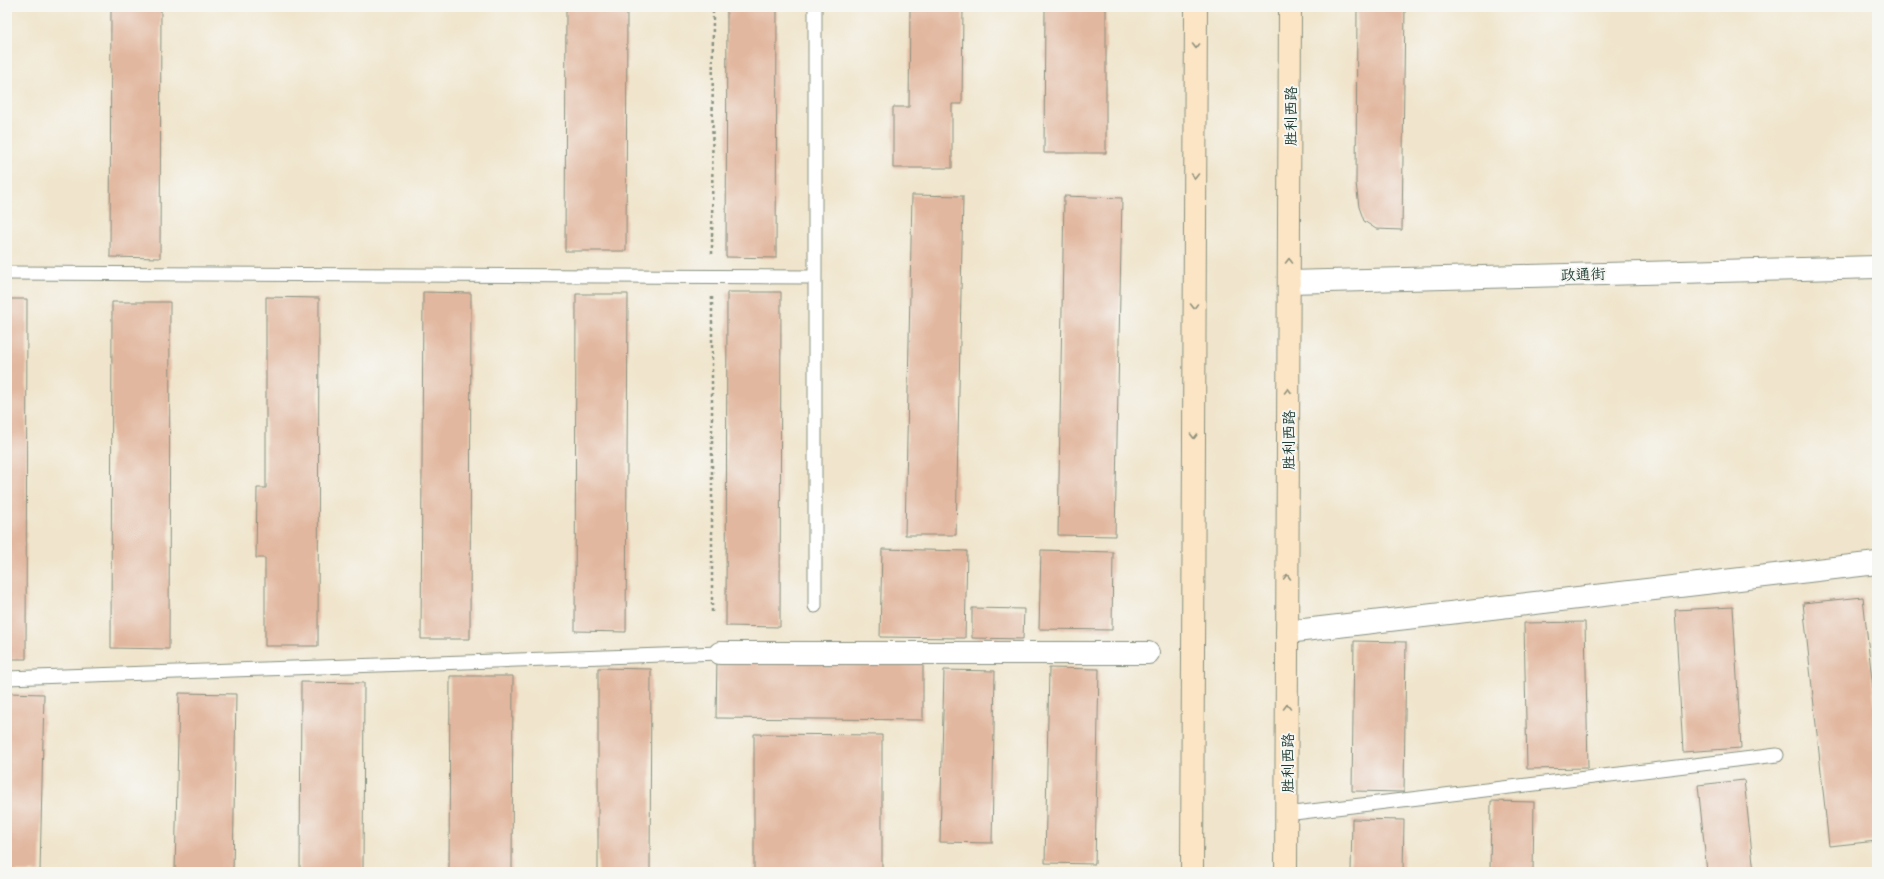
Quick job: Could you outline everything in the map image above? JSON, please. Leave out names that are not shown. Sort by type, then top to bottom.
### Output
[{"type":"main road","points":[[1192,872],[1196,7]]},
{"type":"main road","name":"胜利西路","points":[[1286,872],[1290,7]]},
{"type":"street","name":"政通街","points":[[1289,282],[1877,267]]},
{"type":"street","points":[[1287,632],[1877,563]]},
{"type":"street","points":[[720,653],[1148,654]]},
{"type":"lane","points":[[815,7],[815,606]]},
{"type":"lane","points":[[7,273],[815,276]]},
{"type":"lane","points":[[7,678],[720,653]]},
{"type":"lane","points":[[1286,814],[1777,755]]},
{"type":"path","points":[[712,612],[713,7]]},
{"type":"building","points":[[111,7],[161,7],[160,258],[110,257]]},
{"type":"building","points":[[566,7],[627,7],[626,251],[565,251]]},
{"type":"building","points":[[727,7],[777,7],[776,258],[726,257]]},
{"type":"building","points":[[910,7],[963,7],[962,104],[952,104],[952,168],[893,168],[893,107],[909,107]]},
{"type":"building","points":[[1045,7],[1106,7],[1106,153],[1044,153]]},
{"type":"building","points":[[1357,7],[1405,7],[1402,230],[1376,229],[1364,221],[1359,207],[1356,183]]},
{"type":"building","points":[[912,195],[963,196],[956,535],[905,535]]},
{"type":"building","points":[[1064,196],[1122,198],[1115,536],[1058,535]]},
{"type":"building","points":[[423,292],[471,293],[470,639],[421,639]]},
{"type":"building","points":[[727,292],[781,292],[780,627],[726,626]]},
{"type":"building","points":[[576,294],[628,294],[626,632],[575,631]]},
{"type":"building","points":[[266,297],[319,298],[318,646],[265,646],[265,558],[256,558],[257,488],[266,488]]},
{"type":"building","points":[[7,299],[27,299],[26,659],[7,659]]},
{"type":"building","points":[[112,302],[170,302],[169,649],[111,648]]},
{"type":"building","points":[[882,549],[967,551],[965,638],[880,637]]},
{"type":"building","points":[[1041,550],[1113,552],[1112,630],[1039,629]]},
{"type":"building","points":[[1863,597],[1877,726],[1877,841],[1829,846],[1803,603]]},
{"type":"building","points":[[1733,607],[1741,748],[1683,752],[1675,610]]},
{"type":"building","points":[[972,608],[1024,609],[1023,639],[972,638]]},
{"type":"building","points":[[1585,622],[1588,768],[1527,769],[1524,623]]},
{"type":"building","points":[[1354,641],[1406,642],[1404,792],[1352,791]]},
{"type":"building","points":[[717,656],[923,658],[923,720],[716,718]]},
{"type":"building","points":[[598,668],[651,669],[650,872],[598,872]]},
{"type":"building","points":[[1049,668],[1099,669],[1095,864],[1045,863]]},
{"type":"building","points":[[944,670],[995,671],[992,843],[940,842]]},
{"type":"building","points":[[450,676],[513,676],[512,872],[449,872]]},
{"type":"building","points":[[301,682],[364,683],[363,872],[300,872]]},
{"type":"building","points":[[7,693],[44,694],[40,872],[7,872]]},
{"type":"building","points":[[179,693],[236,694],[233,872],[175,872]]},
{"type":"building","points":[[754,734],[882,735],[882,872],[754,872]]},
{"type":"building","points":[[1744,780],[1754,872],[1707,872],[1698,785]]},
{"type":"building","points":[[1491,801],[1534,802],[1533,872],[1490,872]]},
{"type":"building","points":[[1352,819],[1404,820],[1403,872],[1351,872]]}]
